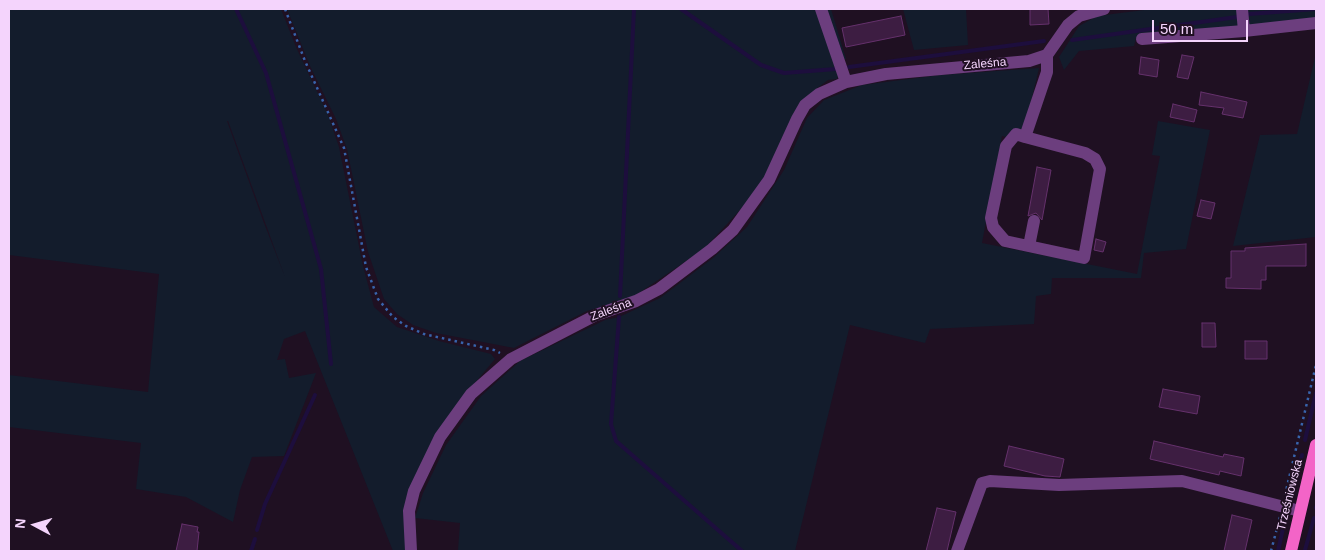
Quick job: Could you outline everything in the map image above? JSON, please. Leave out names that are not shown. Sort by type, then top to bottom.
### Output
[{"type":"main road","name":"Trześniowska","points":[[1290,551],[1316,444]]},
{"type":"street","points":[[821,9],[846,82]]},
{"type":"street","points":[[1025,137],[1046,72],[1047,55],[1068,25],[1079,16],[1104,9]]},
{"type":"street","points":[[1242,9],[1244,31]]},
{"type":"street","points":[[1142,39],[1316,23]]},
{"type":"street","name":"Zaleśna","points":[[411,551],[410,511],[414,491],[440,437],[471,394],[510,359],[596,315],[636,301],[659,289],[706,255],[733,230],[769,180],[805,105],[832,87],[846,82],[924,69],[1029,61],[1047,55]]},
{"type":"street","points":[[1016,134],[1025,137],[1085,153],[1095,159],[1100,169],[1084,258],[1005,241],[993,228],[991,218],[1006,146],[1016,134]]},
{"type":"street","points":[[1029,246],[1034,221]]},
{"type":"street","points":[[957,551],[982,483],[990,481],[1059,485],[1182,481],[1300,511]]},
{"type":"path","points":[[285,9],[305,61],[344,148],[366,267],[378,299],[393,317],[406,326],[447,340],[494,350],[510,359]]},
{"type":"path","points":[[1271,551],[1316,365]]},
{"type":"shaded area","points":[[9,9],[281,9],[296,47],[328,115],[339,147],[363,266],[374,307],[397,327],[439,341],[491,354],[495,359],[469,390],[422,461],[407,551],[393,551],[305,331],[284,339],[277,360],[285,359],[289,378],[316,373],[284,456],[252,457],[240,490],[233,522],[186,497],[136,489],[141,443],[9,427],[9,375],[148,392],[159,274],[9,255]],"holes":[[[228,121],[285,277],[264,223]]]},
{"type":"shaded area","points":[[287,9],[817,9],[838,76],[837,79],[828,80],[816,89],[770,171],[751,198],[704,249],[630,299],[587,311],[514,348],[436,333],[413,325],[397,314],[384,299],[368,252],[347,149],[336,119],[310,66]]},
{"type":"shaded area","points":[[825,9],[831,9],[846,59],[842,59]]},
{"type":"shaded area","points":[[903,9],[966,9],[968,45],[914,50]]},
{"type":"shaded area","points":[[1152,9],[1316,9],[1316,19],[1136,38],[1134,46],[1079,51],[1064,70],[1059,57],[1079,26],[1097,16]]},
{"type":"shaded area","points":[[1316,53],[1316,237],[1233,246],[1260,135],[1297,134]]},
{"type":"shaded area","points":[[1039,68],[1022,141],[1002,136],[982,243],[1137,274],[1160,156],[1152,155],[1158,121],[1210,130],[1186,249],[1144,253],[1141,278],[1052,278],[1051,294],[1036,296],[1034,324],[930,329],[925,343],[850,325],[795,551],[458,551],[460,523],[415,518],[423,493],[446,445],[481,396],[520,361],[605,320],[619,317],[660,298],[713,258],[747,227],[784,170],[807,118],[824,100],[862,85],[940,75]]},
{"type":"building","points":[[1030,9],[1048,9],[1049,24],[1030,25]]},
{"type":"building","points":[[901,16],[905,35],[846,47],[842,28]]},
{"type":"building","points":[[1182,55],[1194,57],[1188,79],[1177,77]]},
{"type":"building","points":[[1141,57],[1159,60],[1157,77],[1139,74]]},
{"type":"building","points":[[1201,92],[1247,102],[1243,118],[1222,114],[1224,108],[1199,105]]},
{"type":"building","points":[[1173,104],[1197,110],[1194,122],[1170,117]]},
{"type":"building","points":[[1037,167],[1051,170],[1042,220],[1036,213],[1028,216]]},
{"type":"building","points":[[1201,200],[1215,203],[1211,219],[1197,216]]},
{"type":"building","points":[[1096,239],[1106,242],[1103,252],[1094,250]]},
{"type":"building","points":[[1306,244],[1306,266],[1266,266],[1266,280],[1261,280],[1261,289],[1226,288],[1226,278],[1231,278],[1231,251],[1245,251],[1245,248]]},
{"type":"building","points":[[1202,323],[1215,323],[1216,347],[1202,347]]},
{"type":"building","points":[[1245,341],[1267,341],[1267,359],[1245,359]]},
{"type":"building","points":[[1163,389],[1200,396],[1197,414],[1159,407]]},
{"type":"building","points":[[1154,441],[1223,457],[1224,454],[1244,458],[1241,476],[1220,471],[1219,475],[1150,459]]},
{"type":"building","points":[[1009,446],[1064,459],[1060,477],[1045,476],[1004,466]]},
{"type":"building","points":[[937,508],[956,512],[947,551],[926,551]]},
{"type":"building","points":[[1232,515],[1252,520],[1245,551],[1224,551]]},
{"type":"building","points":[[182,524],[198,527],[197,551],[176,551]]},
{"type":"waterway","points":[[236,9],[266,73],[321,269],[331,364]]},
{"type":"waterway","points":[[620,296],[634,9]]},
{"type":"waterway","points":[[681,9],[761,65],[784,73],[836,69]]},
{"type":"waterway","points":[[1249,14],[1316,9]]},
{"type":"waterway","points":[[1072,40],[1237,17]]},
{"type":"waterway","points":[[849,67],[1044,41]]},
{"type":"waterway","points":[[619,317],[611,424],[616,441],[742,551]]},
{"type":"waterway","points":[[1305,440],[1316,393]]},
{"type":"waterway","points":[[257,530],[265,504],[315,395]]},
{"type":"waterway","points":[[1290,500],[1302,455]]},
{"type":"waterway","points":[[1278,551],[1286,515]]},
{"type":"waterway","points":[[1305,550],[1314,518]]},
{"type":"waterway","points":[[251,551],[255,539]]}]
